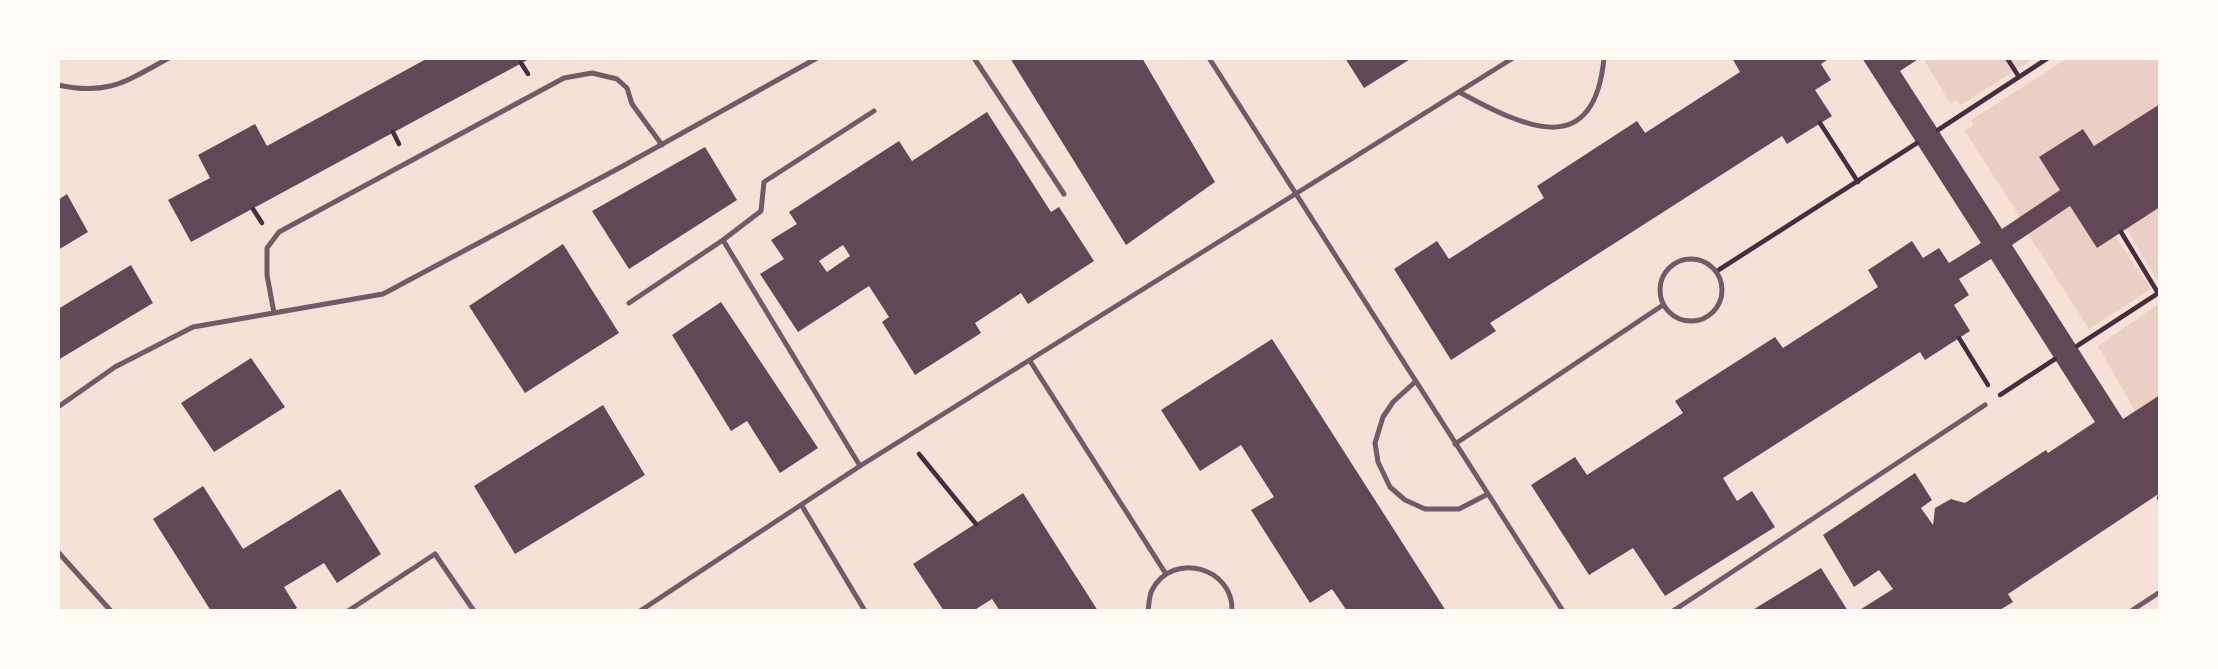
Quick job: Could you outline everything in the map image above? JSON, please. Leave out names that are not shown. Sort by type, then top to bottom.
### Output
[{"type":"lane","points":[[58,85],[84,90],[116,86],[169,58]]},
{"type":"lane","points":[[58,407],[115,367],[193,327],[383,294],[662,145],[817,58]]},
{"type":"lane","points":[[974,58],[1065,194]]},
{"type":"lane","points":[[1209,58],[1563,611]]},
{"type":"lane","points":[[640,611],[860,466],[1513,58]]},
{"type":"lane","points":[[1459,92],[1500,114],[1535,126],[1556,128],[1574,122],[1590,109],[1601,84],[1604,58]]},
{"type":"lane","points":[[274,313],[267,275],[267,248],[279,232],[564,78],[592,73],[617,79],[627,88],[632,104],[662,145]]},
{"type":"lane","points":[[629,303],[761,211],[764,182],[874,111]]},
{"type":"lane","points":[[723,240],[860,466]]},
{"type":"lane","points":[[1697,259],[1708,263],[1717,271],[1722,283],[1722,296],[1717,308],[1708,317],[1696,321],[1682,321],[1671,315],[1663,305],[1659,294],[1660,282],[1665,271],[1674,263],[1697,259]]},
{"type":"lane","points":[[1455,444],[1663,305]]},
{"type":"lane","points":[[1030,361],[1166,573]]},
{"type":"lane","points":[[1415,382],[1392,402],[1383,417],[1375,443],[1378,462],[1390,487],[1405,500],[1425,509],[1459,509],[1488,494]]},
{"type":"lane","points":[[1673,611],[1985,405]]},
{"type":"lane","points":[[802,506],[865,611]]},
{"type":"lane","points":[[58,552],[111,611]]},
{"type":"lane","points":[[348,611],[435,554],[474,611]]},
{"type":"lane","points":[[1148,611],[1152,590],[1166,573],[1188,566],[1210,571],[1226,586],[1232,611]]},
{"type":"lane","points":[[2130,611],[2160,592]]},
{"type":"path","points":[[2007,58],[2019,77]]},
{"type":"path","points":[[1938,130],[2048,58]]},
{"type":"path","points":[[1820,123],[1858,182]]},
{"type":"path","points":[[1717,271],[1917,143]]},
{"type":"path","points":[[2077,346],[2159,293],[2121,232]]},
{"type":"path","points":[[1959,338],[1996,398]]},
{"type":"path","points":[[1985,405],[2055,359]]},
{"type":"path","points":[[906,438],[976,524]]},
{"type":"shaded area","points":[[1923,58],[2034,58],[1961,105],[1956,100],[1950,103]]},
{"type":"shaded area","points":[[2068,58],[2160,58],[2160,104],[2094,146],[2083,129],[2039,157],[2060,190],[2020,217],[1964,130],[1973,126],[1971,120]]},
{"type":"shaded area","points":[[2070,206],[2097,248],[2115,236],[2151,289],[2089,329],[2028,234]]},
{"type":"shaded area","points":[[2160,207],[2160,285],[2127,229]]},
{"type":"shaded area","points":[[2160,303],[2160,395],[2135,411],[2098,346]]},
{"type":"building","points":[[428,58],[531,58],[191,242],[168,200],[210,178],[198,155],[255,124],[267,146]]},
{"type":"building","points":[[1010,58],[1142,58],[1215,182],[1126,245]]},
{"type":"building","points":[[1345,58],[1412,58],[1364,88]]},
{"type":"building","points":[[1732,58],[1830,58],[1821,64],[1831,80],[1815,90],[1832,116],[1787,144],[1782,136],[1490,323],[1496,331],[1451,360],[1394,269],[1437,241],[1449,259],[1544,198],[1537,186],[1637,121],[1645,133],[1740,72]]},
{"type":"building","points":[[1862,58],[1920,58],[1900,71],[2002,229],[2060,190],[2039,157],[2083,129],[2094,146],[2160,104],[2160,207],[2097,248],[2070,206],[2012,245],[2123,419],[2160,395],[2160,493],[2008,594],[2013,602],[1998,611],[1858,611],[1893,589],[1879,570],[1854,587],[1823,535],[1915,473],[1932,500],[1921,508],[1933,525],[1935,508],[1951,499],[1965,503],[2046,450],[2048,453],[2095,422],[1991,259],[1959,279],[1969,295],[1954,305],[1970,331],[1925,360],[1920,352],[1723,478],[1737,501],[1752,491],[1775,527],[1665,596],[1633,548],[1589,575],[1531,485],[1575,457],[1587,475],[1683,413],[1675,401],[1775,337],[1783,348],[1878,287],[1868,270],[1912,241],[1923,258],[1939,248],[1949,263],[1981,243]]},
{"type":"building","points":[[987,112],[1051,212],[1059,207],[1094,261],[1028,304],[1021,293],[975,323],[981,333],[915,375],[882,322],[889,317],[869,286],[798,332],[760,274],[784,259],[771,240],[797,224],[789,212],[899,141],[912,161]],"holes":[[[843,245],[850,256],[827,272],[819,261]]]},
{"type":"building","points":[[705,147],[737,200],[629,269],[592,211]]},
{"type":"building","points":[[67,194],[88,232],[58,250],[58,200]]},
{"type":"building","points":[[563,244],[619,333],[525,393],[469,306]]},
{"type":"building","points":[[131,265],[153,303],[58,360],[58,309]]},
{"type":"building","points":[[721,302],[818,448],[780,473],[747,421],[731,431],[672,335]]},
{"type":"building","points":[[1272,339],[1446,611],[1347,611],[1332,589],[1310,603],[1251,510],[1274,497],[1241,445],[1200,471],[1161,410]]},
{"type":"building","points":[[251,358],[285,407],[214,452],[181,403]]},
{"type":"building","points":[[603,405],[645,475],[515,554],[474,486]]},
{"type":"building","points":[[203,486],[243,549],[340,489],[381,554],[337,583],[324,563],[284,587],[297,608],[292,611],[211,611],[153,519]]},
{"type":"building","points":[[1023,493],[1098,611],[1000,611],[992,599],[973,611],[944,611],[913,564]]},
{"type":"building","points":[[1821,568],[1848,611],[1751,611]]}]
